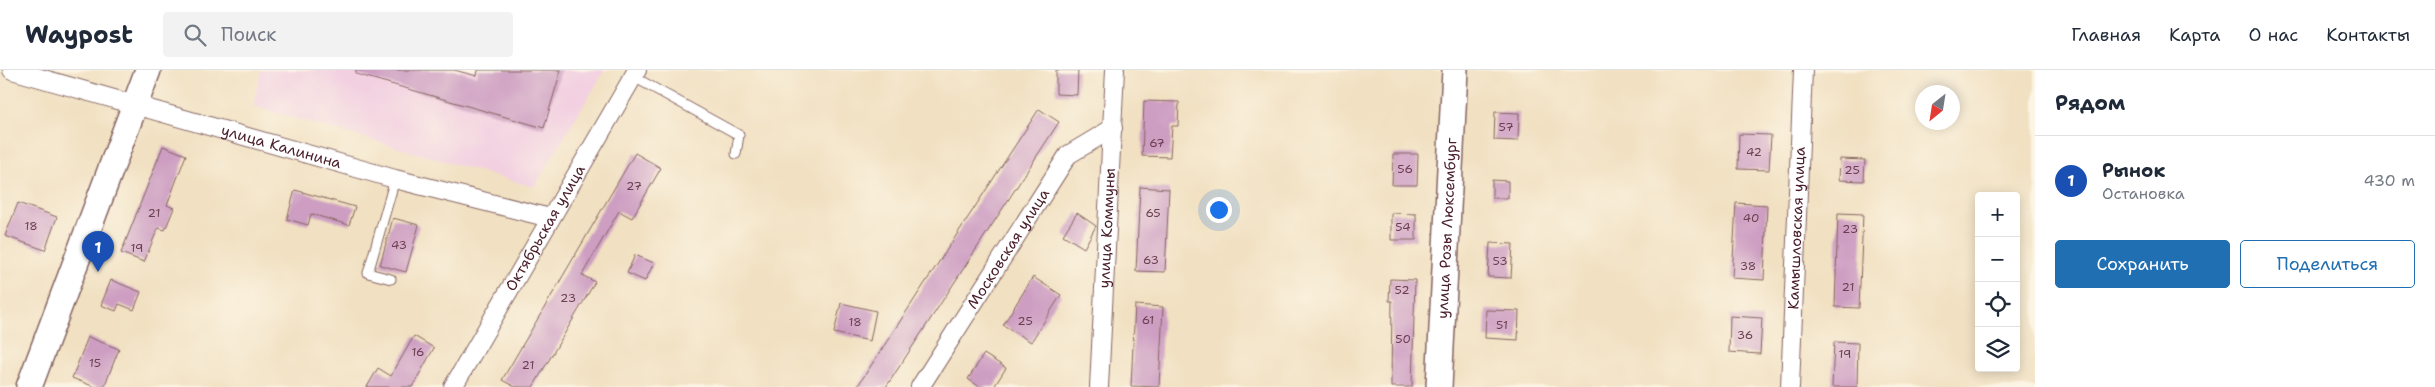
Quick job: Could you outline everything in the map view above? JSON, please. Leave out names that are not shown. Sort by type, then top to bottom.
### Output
[{"type":"street","name":"улица Калинина","points":[[12,70],[395,178],[550,218]]},
{"type":"street","points":[[29,387],[148,70]]},
{"type":"street","name":"улица Коммуны","points":[[1099,387],[1115,70]]},
{"type":"street","name":"улица Розы Люксембург","points":[[1439,387],[1454,70]]},
{"type":"street","name":"Камышловская улица","points":[[1790,387],[1803,70]]},
{"type":"street","name":"Октябрьская улица","points":[[453,387],[636,73]]},
{"type":"street","name":"Московская улица","points":[[920,387],[1068,155],[1113,128]]},
{"type":"lane","points":[[636,73],[739,135],[736,154]]},
{"type":"lane","points":[[392,279],[368,272],[395,178]]},
{"type":"shaded area","points":[[261,70],[605,70],[534,187],[253,106]]},
{"type":"building","points":[[356,70],[454,70],[477,76],[478,70],[561,70],[544,128],[356,74]]},
{"type":"building","points":[[1056,70],[1078,70],[1077,95],[1056,94]]},
{"type":"building","points":[[1144,101],[1179,102],[1178,126],[1172,126],[1170,157],[1142,156]]},
{"type":"building","points":[[1039,109],[1059,122],[960,274],[886,387],[857,387]]},
{"type":"building","points":[[1495,112],[1519,113],[1518,141],[1494,140]]},
{"type":"building","points":[[1739,134],[1771,135],[1769,170],[1738,169]]},
{"type":"building","points":[[163,146],[186,155],[167,205],[174,208],[165,230],[158,228],[144,262],[121,253]]},
{"type":"building","points":[[635,153],[661,168],[632,218],[619,211],[582,275],[595,282],[533,387],[515,387],[502,380]]},
{"type":"building","points":[[1393,154],[1418,154],[1417,185],[1392,185]]},
{"type":"building","points":[[1840,159],[1865,160],[1864,181],[1839,180]]},
{"type":"building","points":[[1492,180],[1508,181],[1508,198],[1492,198]]},
{"type":"building","points":[[1140,187],[1169,189],[1165,272],[1136,271]]},
{"type":"building","points":[[295,190],[355,207],[349,225],[311,214],[308,225],[287,219]]},
{"type":"building","points":[[18,203],[57,217],[45,250],[5,236]]},
{"type":"building","points":[[1736,203],[1767,205],[1764,280],[1732,278]]},
{"type":"building","points":[[1077,213],[1096,226],[1084,248],[1063,235]]},
{"type":"building","points":[[1391,213],[1416,214],[1416,240],[1391,240]]},
{"type":"building","points":[[1838,213],[1863,214],[1859,308],[1835,307]]},
{"type":"building","points":[[393,218],[419,225],[406,272],[380,265]]},
{"type":"building","points":[[1490,243],[1513,244],[1511,278],[1488,277]]},
{"type":"building","points":[[635,255],[654,263],[645,281],[627,273]]},
{"type":"building","points":[[1033,277],[1061,295],[1031,342],[1003,325]]},
{"type":"building","points":[[1390,279],[1415,280],[1412,387],[1391,387],[1392,301],[1389,301]]},
{"type":"building","points":[[111,280],[141,292],[134,310],[119,304],[116,311],[101,305]]},
{"type":"building","points":[[841,303],[876,311],[870,341],[834,333]]},
{"type":"building","points":[[1135,305],[1163,307],[1159,387],[1131,386]]},
{"type":"building","points":[[1486,310],[1519,311],[1518,340],[1485,338]]},
{"type":"building","points":[[1730,316],[1762,318],[1760,354],[1729,352]]},
{"type":"building","points":[[414,336],[434,348],[412,387],[367,387],[378,368],[391,376]]},
{"type":"building","points":[[88,337],[119,349],[104,387],[95,387],[72,378]]},
{"type":"building","points":[[1834,342],[1858,343],[1857,387],[1832,387]]},
{"type":"building","points":[[984,354],[1006,368],[994,387],[980,387],[968,379]]},
{"type":"place","name":"Рынок","points":[[98,272]]}]
